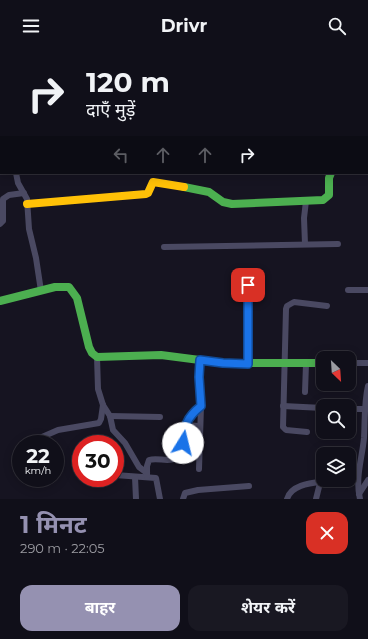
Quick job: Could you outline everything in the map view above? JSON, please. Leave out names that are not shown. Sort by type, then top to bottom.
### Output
[{"type":"street","points":[[16,174],[18,183],[24,193],[27,204],[29,228],[36,258],[40,290]]},
{"type":"street","points":[[27,204],[146,194],[148,193],[153,182],[209,192],[223,202],[232,204],[323,200],[328,197],[331,174]]},
{"type":"street","points":[[0,224],[3,221],[3,199],[8,195],[24,193]]},
{"type":"street","points":[[305,244],[304,218],[306,201]]},
{"type":"street","points":[[164,247],[338,244]]},
{"type":"street","points":[[248,285],[248,364]]},
{"type":"street","points":[[0,301],[40,290],[64,286],[69,287],[77,298],[89,347],[92,353],[97,357],[148,355],[223,363],[316,363]]},
{"type":"street","points":[[348,290],[368,290]]},
{"type":"street","points":[[307,432],[286,430],[283,423],[287,306],[294,302],[327,306]]},
{"type":"street","points":[[97,357],[98,389],[103,405],[110,416],[115,433],[125,443],[139,467],[147,475],[156,478],[160,499]]},
{"type":"street","points":[[199,469],[199,426],[201,406],[199,377],[200,360]]},
{"type":"street","points":[[356,363],[368,363]]},
{"type":"street","points":[[305,392],[306,364]]},
{"type":"street","points":[[359,496],[358,475],[364,441],[365,409],[368,386]]},
{"type":"street","points":[[47,435],[58,430],[98,423],[101,419],[103,405]]},
{"type":"street","points":[[147,475],[149,460],[175,459],[182,452],[186,425],[192,413],[201,406]]},
{"type":"street","points":[[283,406],[316,408]]},
{"type":"street","points":[[356,409],[365,409]]},
{"type":"street","points":[[110,416],[160,417]]},
{"type":"street","points":[[171,459],[173,433],[177,427],[186,425],[199,426]]},
{"type":"street","points":[[124,476],[135,477],[147,475]]},
{"type":"street","points":[[135,477],[136,499]]},
{"type":"street","points":[[359,496],[368,480]]},
{"type":"street","points":[[287,499],[295,488],[316,484]]},
{"type":"street","points":[[183,499],[185,493],[198,490],[249,486]]},
{"type":"street","points":[[316,499],[319,487]]},
{"type":"traffic: fast","points":[[184,187],[209,192],[223,202],[232,204],[323,200],[329,195],[329,178],[331,174]]},
{"type":"traffic: fast","points":[[0,301],[55,287],[69,287],[77,298],[89,347],[92,353],[97,357],[161,355],[223,363],[316,363]]},
{"type":"traffic: slow","points":[[27,204],[146,194],[148,193],[153,182],[184,187]]},
{"type":"route","points":[[183,443],[184,429],[187,420],[192,413],[201,406],[199,377],[200,360],[248,364],[248,285]]}]
